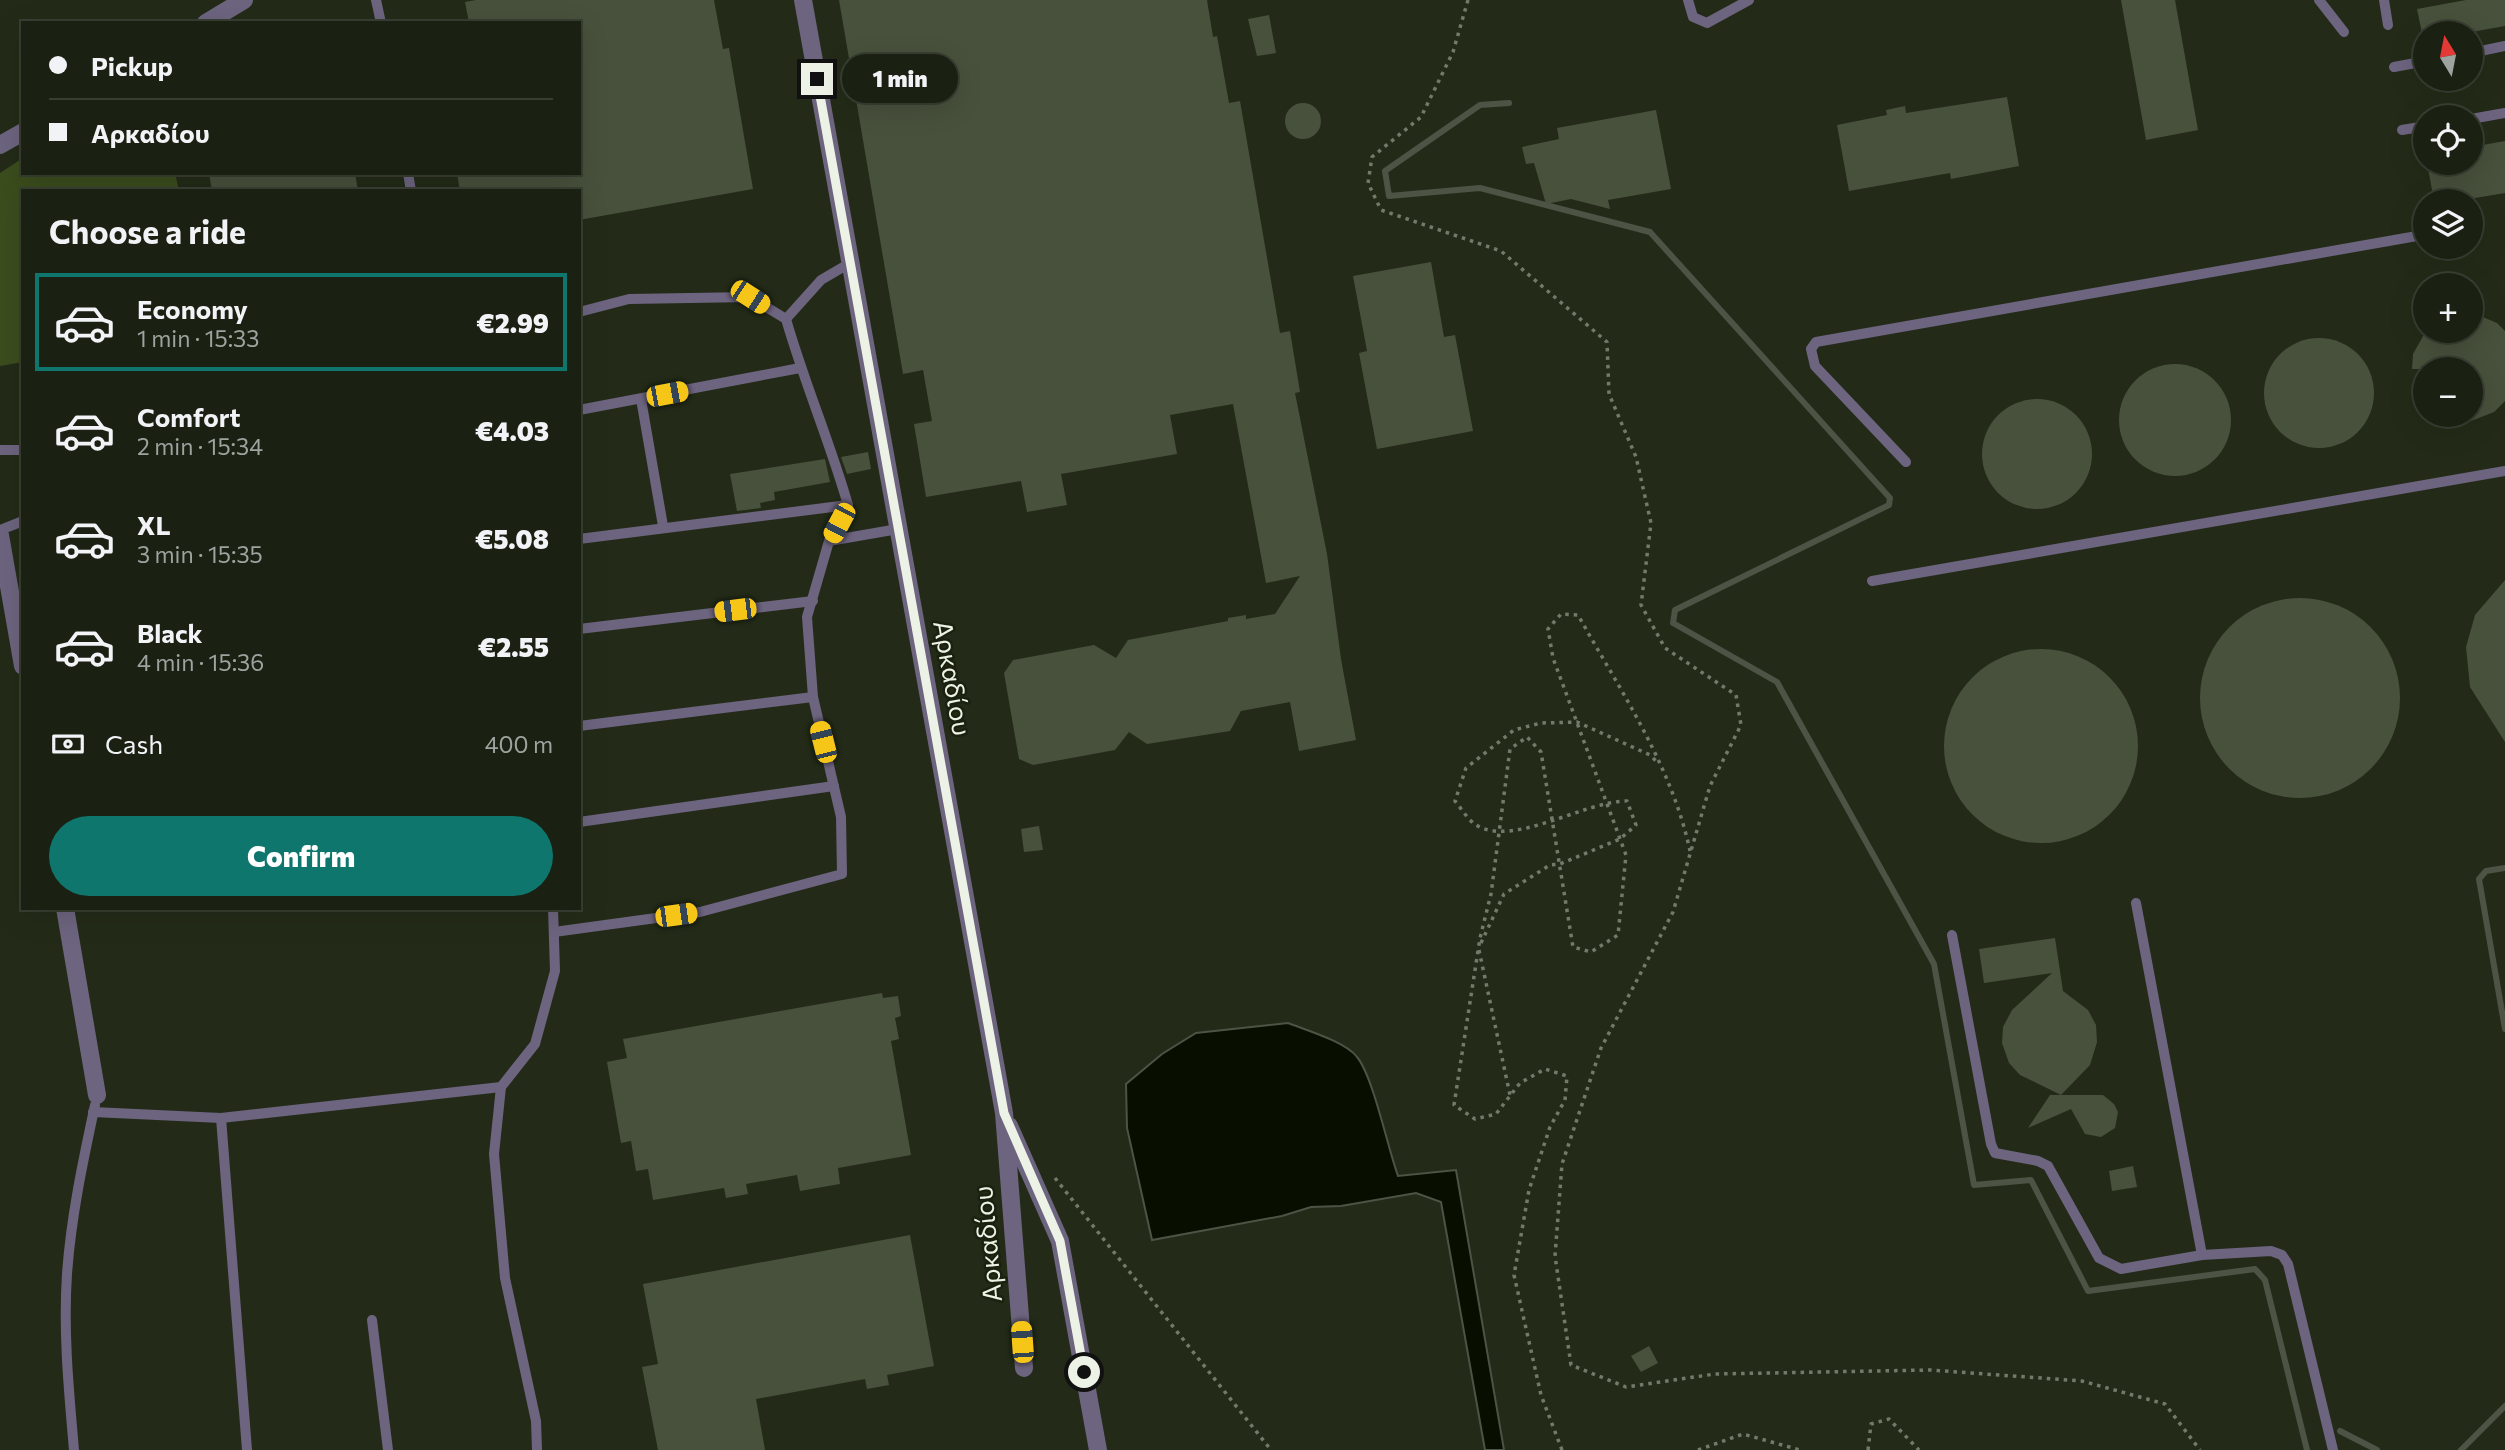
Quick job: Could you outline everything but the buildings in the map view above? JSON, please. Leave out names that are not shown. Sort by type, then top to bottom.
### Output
[{"type":"street","points":[[209,21],[244,0]]},
{"type":"street","name":"Αρκαδίου","points":[[803,0],[1004,1113],[1024,1368]]},
{"type":"street","points":[[0,145],[21,133]]},
{"type":"street","points":[[0,535],[21,655]]},
{"type":"street","points":[[65,910],[95,1104]]},
{"type":"street","points":[[1004,1113],[1060,1241],[1098,1450]]},
{"type":"lane","points":[[376,0],[381,21]]},
{"type":"lane","points":[[1688,0],[1693,17],[1707,23],[1749,0]]},
{"type":"lane","points":[[2319,0],[2344,32]]},
{"type":"lane","points":[[2384,0],[2388,25]]},
{"type":"lane","points":[[2483,51],[2505,46]]},
{"type":"lane","points":[[2394,68],[2413,64]]},
{"type":"lane","points":[[2483,117],[2505,113]]},
{"type":"lane","points":[[2402,130],[2413,128]]},
{"type":"lane","points":[[1906,462],[1815,366],[1811,349],[1816,342],[2413,237]]},
{"type":"lane","points":[[786,319],[821,280],[850,264]]},
{"type":"lane","points":[[554,932],[700,912],[842,874],[841,817],[813,697],[807,617],[829,541],[849,505],[827,433],[800,368],[786,319],[750,297],[629,299],[581,311]]},
{"type":"lane","points":[[581,410],[800,368]]},
{"type":"lane","points":[[641,399],[663,526]]},
{"type":"lane","points":[[0,450],[21,450]]},
{"type":"lane","points":[[1872,581],[2505,471]]},
{"type":"lane","points":[[581,539],[663,526],[849,505]]},
{"type":"lane","points":[[0,530],[21,522]]},
{"type":"lane","points":[[829,541],[898,529]]},
{"type":"lane","points":[[581,629],[813,601]]},
{"type":"lane","points":[[581,726],[813,697]]},
{"type":"lane","points":[[581,822],[834,786]]},
{"type":"lane","points":[[2136,903],[2203,1255]]},
{"type":"lane","points":[[537,1450],[536,1421],[505,1278],[494,1154],[501,1087],[535,1044],[555,971],[553,910]]},
{"type":"lane","points":[[1952,935],[1991,1144],[1995,1153],[2004,1157],[2038,1161],[2048,1166],[2101,1260],[2127,1270],[2203,1255],[2271,1251],[2286,1258],[2333,1450]]},
{"type":"lane","points":[[74,1450],[68,1381],[67,1274],[77,1194],[95,1104],[221,1118],[501,1087]]},
{"type":"lane","points":[[221,1118],[247,1450]]},
{"type":"lane","points":[[372,1320],[388,1450]]},
{"type":"path","points":[[1468,0],[1453,52],[1421,117],[1372,157],[1368,183],[1381,210],[1501,251],[1607,342],[1609,394],[1636,457],[1651,523],[1641,605],[1665,648],[1736,695],[1741,724],[1710,786],[1673,912],[1601,1048],[1562,1164],[1555,1255],[1571,1365],[1626,1387],[1715,1374],[1930,1370],[2082,1381],[2165,1404],[2200,1450]]},
{"type":"path","points":[[1562,1450],[1541,1395],[1514,1276],[1528,1190],[1550,1127],[1565,1100],[1567,1076],[1545,1069],[1520,1083],[1496,1114],[1475,1119],[1454,1105],[1479,947],[1491,894],[1510,748],[1527,737],[1541,752],[1573,947],[1591,952],[1618,935],[1626,855],[1553,658],[1548,629],[1561,614],[1578,615],[1663,769],[1682,814],[1690,853]]},
{"type":"path","points":[[1510,1095],[1479,947],[1504,894],[1550,865],[1560,864],[1620,839],[1636,824],[1627,801],[1606,801],[1553,820],[1499,834],[1475,825],[1455,801],[1466,768],[1514,730],[1541,723],[1577,722],[1650,755],[1663,769]]},
{"type":"path","points":[[1047,1167],[1271,1450]]},
{"type":"path","points":[[1868,1450],[1871,1424],[1889,1419],[1919,1450]]},
{"type":"path","points":[[1698,1450],[1743,1434],[1800,1450]]},
{"type":"green space","points":[[21,159],[21,175],[175,175],[179,189],[21,189],[21,362],[0,366],[0,173]]},
{"type":"shaded area","points":[[1288,1023],[1335,1041],[1357,1057],[1369,1080],[1398,1176],[1456,1170],[1504,1450],[1485,1450],[1441,1202],[1416,1193],[1341,1206],[1311,1207],[1282,1216],[1152,1240],[1127,1128],[1126,1084],[1162,1054],[1196,1033]]},
{"type":"waterway","points":[[1509,103],[1480,105],[1385,171],[1389,196],[1480,188],[1650,232],[1890,498],[1889,505],[1675,610],[1673,623],[1777,682],[1934,964],[1974,1185],[2031,1180],[2088,1291],[2255,1269],[2265,1280],[2307,1450]]},
{"type":"waterway","points":[[2505,868],[2486,871],[2479,879],[2505,1029]]},
{"type":"waterway","points":[[2461,1450],[2505,1406]]},
{"type":"waterway","points":[[2340,1431],[2377,1450]]},
{"type":"route","points":[[817,79],[1004,1113],[1060,1241],[1084,1372]]}]
